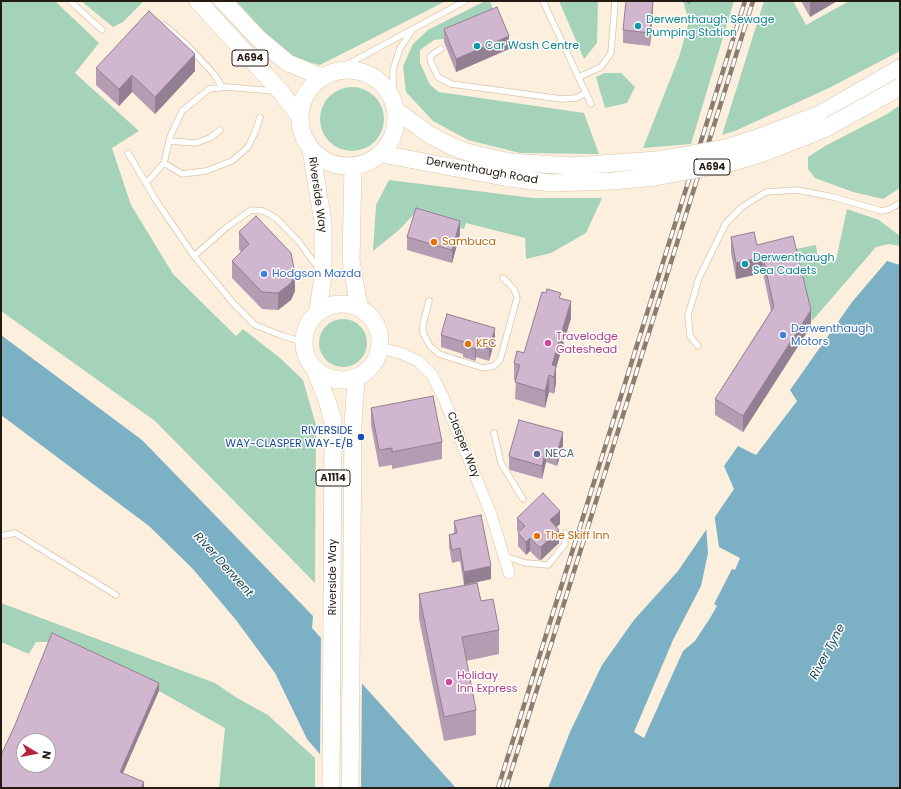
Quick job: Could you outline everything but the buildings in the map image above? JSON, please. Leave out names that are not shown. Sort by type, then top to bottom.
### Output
[{"type":"main road","name":"A694","points":[[198,1],[281,92],[300,117]]},
{"type":"main road","name":"A694","points":[[223,1],[258,38],[288,63],[322,76]]},
{"type":"main road","name":"A694","points":[[382,154],[374,160],[353,167],[336,165],[320,158],[311,150],[302,135],[300,117],[303,102],[309,89],[322,76],[337,70],[353,69],[369,73],[383,83],[395,104],[430,135],[453,147],[509,170],[553,166],[607,165],[657,160],[725,148],[764,136],[818,115],[899,70]]},
{"type":"main road","name":"Derwenthaugh Road","points":[[382,154],[509,170],[551,182],[612,181],[655,177],[726,164],[760,154],[824,129],[900,87]]},
{"type":"main road","points":[[382,154],[391,140],[395,104]]},
{"type":"main road","name":"Riverside Way","points":[[311,150],[323,222],[323,275],[318,311]]},
{"type":"main road","points":[[353,167],[351,261],[359,307]]},
{"type":"main road","points":[[303,342],[309,322],[318,311],[331,306],[346,303],[359,307],[370,315],[378,328],[380,348],[373,367],[356,379],[343,381],[328,378],[315,370]]},
{"type":"main road","name":"A1114","points":[[303,342],[308,359],[315,370]]},
{"type":"main road","name":"Riverside Way","points":[[315,370],[328,403],[333,422],[331,788]]},
{"type":"main road","name":"Riverside Way","points":[[350,788],[353,424],[356,379]]},
{"type":"street","name":"Clasper Way","points":[[380,348],[400,353],[418,361],[432,375],[444,399],[491,514],[509,573]]},
{"type":"lane","points":[[70,1],[102,30]]},
{"type":"lane","points":[[337,70],[411,32],[465,1]]},
{"type":"lane","points":[[543,1],[591,104]]},
{"type":"lane","points":[[579,77],[600,67],[611,53],[615,1]]},
{"type":"lane","points":[[158,20],[187,44],[224,87]]},
{"type":"lane","points":[[395,104],[393,70],[400,48],[411,32]]},
{"type":"lane","points":[[441,49],[433,54],[430,62],[438,77],[451,84],[562,99],[576,98],[586,93]]},
{"type":"lane","points":[[146,183],[164,164],[169,141],[182,111],[209,89],[224,87],[281,92]]},
{"type":"lane","points":[[164,164],[182,174],[206,171],[232,161],[248,147],[260,117]]},
{"type":"lane","points":[[169,141],[196,143],[210,138],[220,130]]},
{"type":"lane","points":[[128,153],[194,256],[234,304],[255,324],[283,336],[303,342]]},
{"type":"lane","points":[[698,346],[690,336],[688,314],[699,278],[726,223],[742,207],[766,192],[797,190],[833,197],[882,211],[900,203]]},
{"type":"lane","points":[[194,256],[227,227],[251,210],[264,211],[276,218],[299,242],[323,275]]},
{"type":"lane","points":[[429,301],[423,324],[423,333],[430,346],[439,354],[476,366],[483,368],[494,366],[500,360],[517,298],[514,288],[503,278]]},
{"type":"lane","points":[[494,433],[501,463],[523,499]]},
{"type":"lane","points":[[1,536],[15,533],[116,595]]},
{"type":"lane","points":[[504,556],[526,563],[548,565],[565,544],[565,533]]},
{"type":"green space","points":[[1,1],[55,1],[99,43],[75,73],[139,131],[112,148],[131,205],[173,274],[236,336],[243,329],[280,358],[303,380],[316,425],[315,583],[155,421],[1,311]]},
{"type":"green space","points":[[81,1],[144,1],[123,22],[113,27]]},
{"type":"green space","points":[[236,1],[446,1],[320,65],[299,60],[274,42]]},
{"type":"green space","points":[[485,1],[490,1],[497,20],[444,39],[434,40],[420,50],[420,63],[430,85],[439,92],[584,113],[599,154],[520,153],[468,140],[433,121],[406,92],[403,66],[413,44],[428,30]]},
{"type":"green space","points":[[559,1],[598,1],[597,43],[584,59]]},
{"type":"green space","points":[[683,1],[734,1],[691,144],[643,148],[679,57],[689,22]]},
{"type":"green space","points":[[764,1],[793,1],[806,25],[849,1],[900,1],[900,51],[829,88],[737,130],[722,135]]},
{"type":"green space","points":[[604,73],[621,73],[635,87],[627,103],[605,108],[596,77]]},
{"type":"green space","points":[[352,87],[370,93],[378,101],[384,119],[378,137],[370,145],[352,151],[334,145],[326,137],[320,119],[326,101],[334,93]]},
{"type":"green space","points":[[900,105],[900,188],[883,199],[853,192],[815,178],[808,169],[808,157],[825,146],[887,114]]},
{"type":"green space","points":[[389,180],[533,198],[602,198],[586,233],[551,253],[526,259],[525,238],[466,223],[464,229],[413,215],[399,230],[373,251],[376,205]]},
{"type":"green space","points":[[847,209],[879,220],[900,236],[900,246],[889,244],[876,247],[812,321],[796,249],[816,245],[818,259],[836,260]]},
{"type":"green space","points":[[343,319],[352,321],[360,326],[365,334],[367,343],[365,352],[360,360],[352,365],[343,367],[334,365],[326,360],[321,352],[319,343],[321,334],[326,326],[334,321]]},
{"type":"green space","points":[[1,603],[215,683],[237,698],[268,715],[315,758],[315,788],[219,788],[225,728],[159,691],[52,642],[36,642],[29,654],[1,642]]},
{"type":"water","name":"River Tyne","points":[[887,261],[900,265],[900,788],[548,788],[570,732],[602,665],[634,620],[678,571],[734,489],[724,466],[738,446],[756,455],[797,401],[790,390],[852,302]]},
{"type":"water","name":"River Derwent","points":[[1,335],[142,440],[313,616],[312,628],[456,788],[349,788],[307,739],[275,673],[236,620],[193,569],[149,526],[1,415]]},
{"type":"pier","points":[[714,513],[719,547],[740,558],[735,570],[732,569],[714,604],[717,606],[710,618],[695,641],[683,651],[644,738],[634,732],[673,640],[701,586],[708,553],[706,525]]},
{"type":"pier","points":[[321,635],[362,680],[361,788],[347,788],[320,758]]},
{"type":"railway","points":[[498,788],[745,1]]},
{"type":"railway","points":[[506,788],[753,1]]},
{"type":"place","name":"Derwenthaugh Sewage Pumping Station","points":[[638,26]]},
{"type":"place","name":"Car Wash Centre","points":[[477,46]]},
{"type":"place","name":"Sambuca","points":[[434,242]]},
{"type":"place","name":"Derwenthaugh Sea Cadets","points":[[745,264]]},
{"type":"place","name":"Hodgson Mazda","points":[[264,274]]},
{"type":"place","name":"Derwenthaugh Motors","points":[[783,335]]},
{"type":"place","name":"Travelodge Gateshead","points":[[548,343]]},
{"type":"place","name":"KFC","points":[[468,344]]},
{"type":"place","name":"RIVERSIDE WAY-CLASPER WAY-E/B","points":[[361,437]]},
{"type":"place","name":"NECA","points":[[537,454]]},
{"type":"place","name":"The Skiff Inn","points":[[537,536]]},
{"type":"place","name":"Holiday Inn Express","points":[[449,682]]}]
